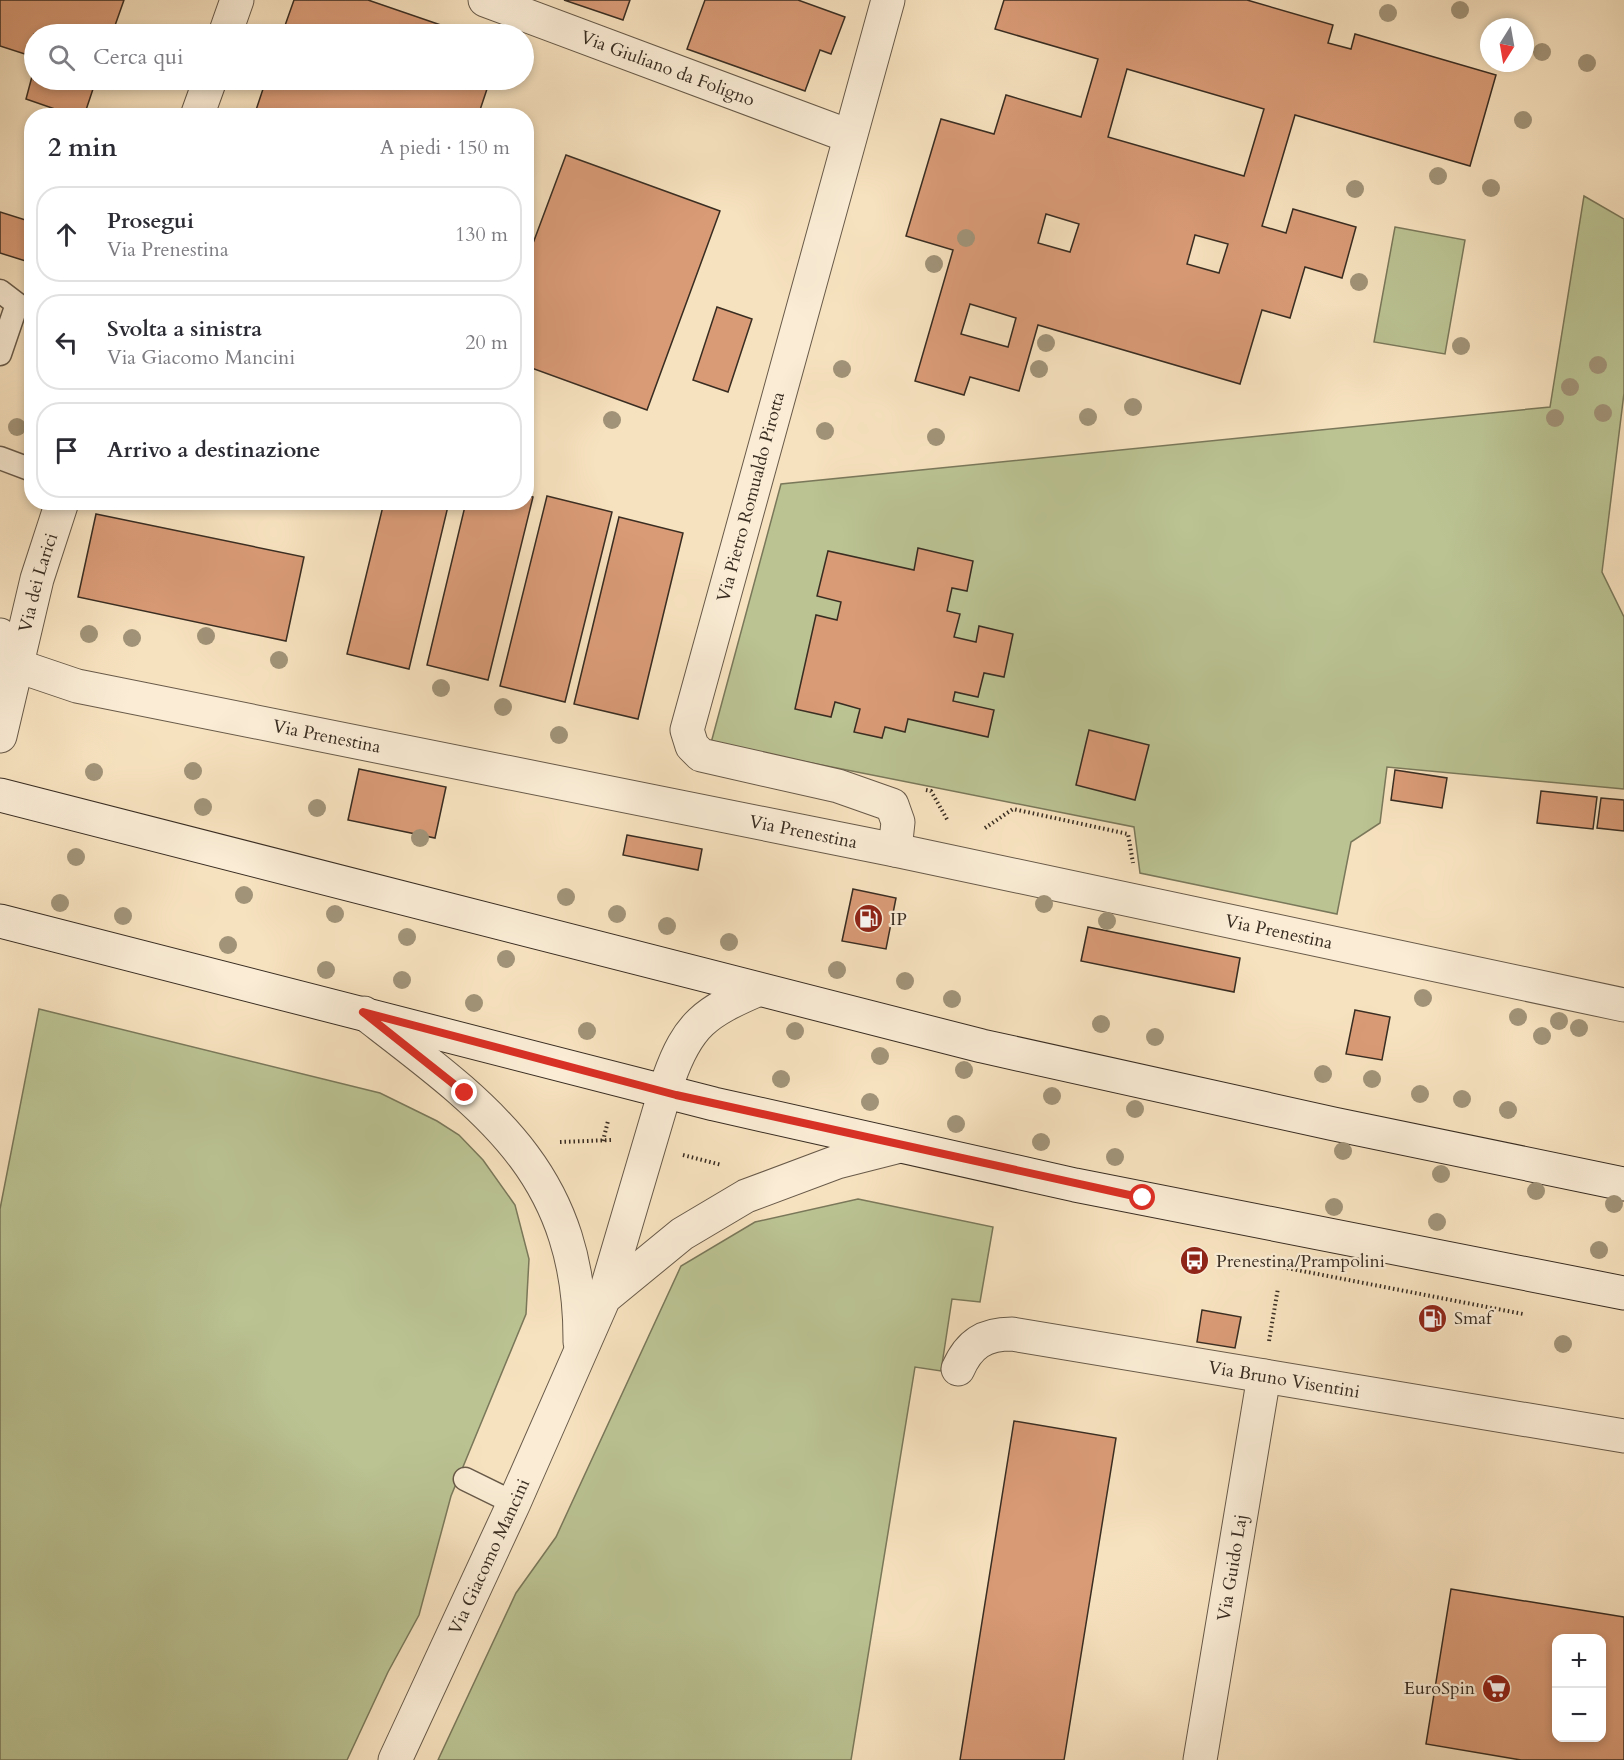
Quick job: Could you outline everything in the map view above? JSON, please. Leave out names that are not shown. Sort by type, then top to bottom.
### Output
[{"type":"street","points":[[229,24],[237,0]]},
{"type":"street","name":"Via Giuliano da Foligno","points":[[485,0],[849,136]]},
{"type":"street","name":"Via Pietro Romualdo Pirotta","points":[[888,0],[687,730],[692,746],[701,755],[838,786],[892,805],[898,822],[895,850]]},
{"type":"street","points":[[200,108],[206,90]]},
{"type":"street","name":"Via dei Larici","points":[[0,736],[37,579],[59,510]]},
{"type":"street","points":[[0,635],[7,656],[18,666]]},
{"type":"street","name":"Via Prenestina","points":[[18,666],[77,686],[118,695],[895,850],[1624,1005]]},
{"type":"street","points":[[0,795],[757,990],[1069,1066],[1624,1184]]},
{"type":"street","points":[[0,921],[363,1012],[665,1092],[900,1146],[1075,1185],[1624,1293]]},
{"type":"street","points":[[604,1298],[665,1092],[683,1044],[697,1025],[719,1007],[757,990]]},
{"type":"street","name":"Via Giacomo Mancini","points":[[363,1012],[490,1116],[524,1157],[549,1194],[568,1237],[575,1268],[580,1315],[580,1353]]},
{"type":"street","name":"Via Giacomo Mancini","points":[[395,1760],[514,1503],[604,1298],[682,1234],[746,1196],[829,1165],[900,1146]]},
{"type":"street","name":"Via Bruno Visentini","points":[[958,1369],[969,1349],[977,1341],[996,1335],[1012,1334],[1266,1362],[1624,1436]]},
{"type":"street","name":"Via Guido Laj","points":[[1200,1760],[1266,1362]]},
{"type":"lane","points":[[0,291],[17,304],[0,354]]},
{"type":"lane","points":[[0,458],[24,467]]},
{"type":"lane","points":[[465,1479],[514,1503]]},
{"type":"path","points":[[920,789],[931,791],[946,821],[957,823]]},
{"type":"path","points":[[977,827],[988,829],[1013,808],[1128,834],[1134,872]]},
{"type":"path","points":[[603,1141],[608,1121]]},
{"type":"path","points":[[557,1143],[619,1140]]},
{"type":"path","points":[[676,1153],[730,1167]]},
{"type":"path","points":[[1304,1272],[1467,1305]]},
{"type":"path","points":[[1266,1362],[1278,1288]]},
{"type":"green space","points":[[1584,196],[1624,219],[1624,393],[1602,572],[1624,617],[1624,789],[1387,767],[1380,823],[1351,842],[1337,914],[1140,873],[1134,827],[711,743],[781,484],[1550,407]]},
{"type":"green space","points":[[1395,227],[1465,240],[1445,354],[1374,342]]},
{"type":"green space","points":[[39,1009],[380,1093],[437,1121],[459,1135],[483,1160],[515,1205],[529,1259],[526,1314],[451,1496],[419,1615],[388,1672],[347,1760],[0,1760],[0,1209]]},
{"type":"green space","points":[[858,1199],[993,1227],[980,1302],[952,1299],[941,1371],[915,1367],[851,1760],[438,1760],[516,1593],[556,1537],[681,1266],[755,1222]]},
{"type":"building","points":[[0,0],[124,0],[116,24],[24,24],[24,54],[0,46]]},
{"type":"building","points":[[294,0],[368,0],[438,24],[286,24]]},
{"type":"building","points":[[564,0],[630,0],[623,20]]},
{"type":"building","points":[[705,0],[798,0],[845,17],[831,54],[820,50],[805,91],[687,49]]},
{"type":"building","points":[[1004,0],[1247,0],[1333,25],[1328,43],[1351,49],[1355,34],[1496,75],[1470,166],[1295,115],[1262,226],[1286,233],[1293,209],[1356,227],[1342,278],[1305,267],[1290,318],[1262,310],[1240,384],[1038,325],[1019,391],[970,377],[964,395],[915,381],[953,250],[906,236],[941,119],[994,134],[1006,95],[1081,117],[1098,59],[995,29]],"holes":[[[1127,69],[1264,109],[1244,176],[1108,137]],[[1046,214],[1079,224],[1070,252],[1038,243]],[[1195,235],[1228,244],[1219,273],[1187,264]],[[970,304],[1016,318],[1008,347],[961,334]]]},
{"type":"building","points":[[28,90],[93,90],[87,108],[52,108],[26,99]]},
{"type":"building","points":[[263,90],[487,90],[481,108],[257,108]]},
{"type":"building","points":[[566,155],[720,211],[647,410],[534,369],[534,241]]},
{"type":"building","points":[[0,212],[24,220],[24,260],[0,253]]},
{"type":"building","points":[[717,307],[752,319],[728,392],[693,380]]},
{"type":"building","points":[[547,496],[612,512],[565,702],[500,686]]},
{"type":"building","points":[[382,510],[447,510],[409,669],[347,654]]},
{"type":"building","points":[[464,510],[530,510],[488,680],[427,665]]},
{"type":"building","points":[[96,514],[304,557],[286,641],[78,597]]},
{"type":"building","points":[[619,517],[683,533],[638,719],[574,704]]},
{"type":"building","points":[[918,548],[973,561],[967,591],[952,588],[947,611],[960,614],[954,637],[976,642],[979,626],[1013,634],[1004,677],[984,673],[978,697],[955,692],[953,701],[994,710],[988,737],[908,719],[905,732],[885,727],[882,738],[854,732],[860,709],[835,702],[831,717],[795,709],[816,615],[837,620],[841,602],[817,596],[828,551],[914,570]]},
{"type":"building","points":[[1089,730],[1149,745],[1135,800],[1076,785]]},
{"type":"building","points":[[359,769],[446,787],[435,838],[348,820]]},
{"type":"building","points":[[1395,770],[1447,778],[1442,808],[1391,800]]},
{"type":"building","points":[[1541,791],[1597,797],[1593,829],[1537,823]]},
{"type":"building","points":[[1601,798],[1624,800],[1624,831],[1597,828]]},
{"type":"building","points":[[627,835],[702,849],[698,870],[623,855]]},
{"type":"building","name":"IP","points":[[853,889],[896,898],[886,949],[842,941]]},
{"type":"building","points":[[1088,927],[1240,958],[1234,992],[1081,961]]},
{"type":"building","points":[[1355,1010],[1390,1017],[1382,1060],[1346,1054]]},
{"type":"building","points":[[1202,1310],[1241,1317],[1235,1348],[1197,1342]]},
{"type":"building","points":[[1014,1421],[1116,1438],[1064,1760],[960,1760]]},
{"type":"building","name":"EuroSpin","points":[[1451,1589],[1624,1617],[1624,1760],[1521,1760],[1426,1744]]},
{"type":"place","name":"IP","points":[[869,919]]},
{"type":"place","name":"Prenestina/Prampolini","points":[[1195,1261]]},
{"type":"place","name":"Smaf","points":[[1433,1318]]},
{"type":"place","name":"EuroSpin","points":[[1496,1688]]},
{"type":"route","points":[[465,1093],[363,1012],[676,1095],[1075,1185],[1143,1198]]}]
